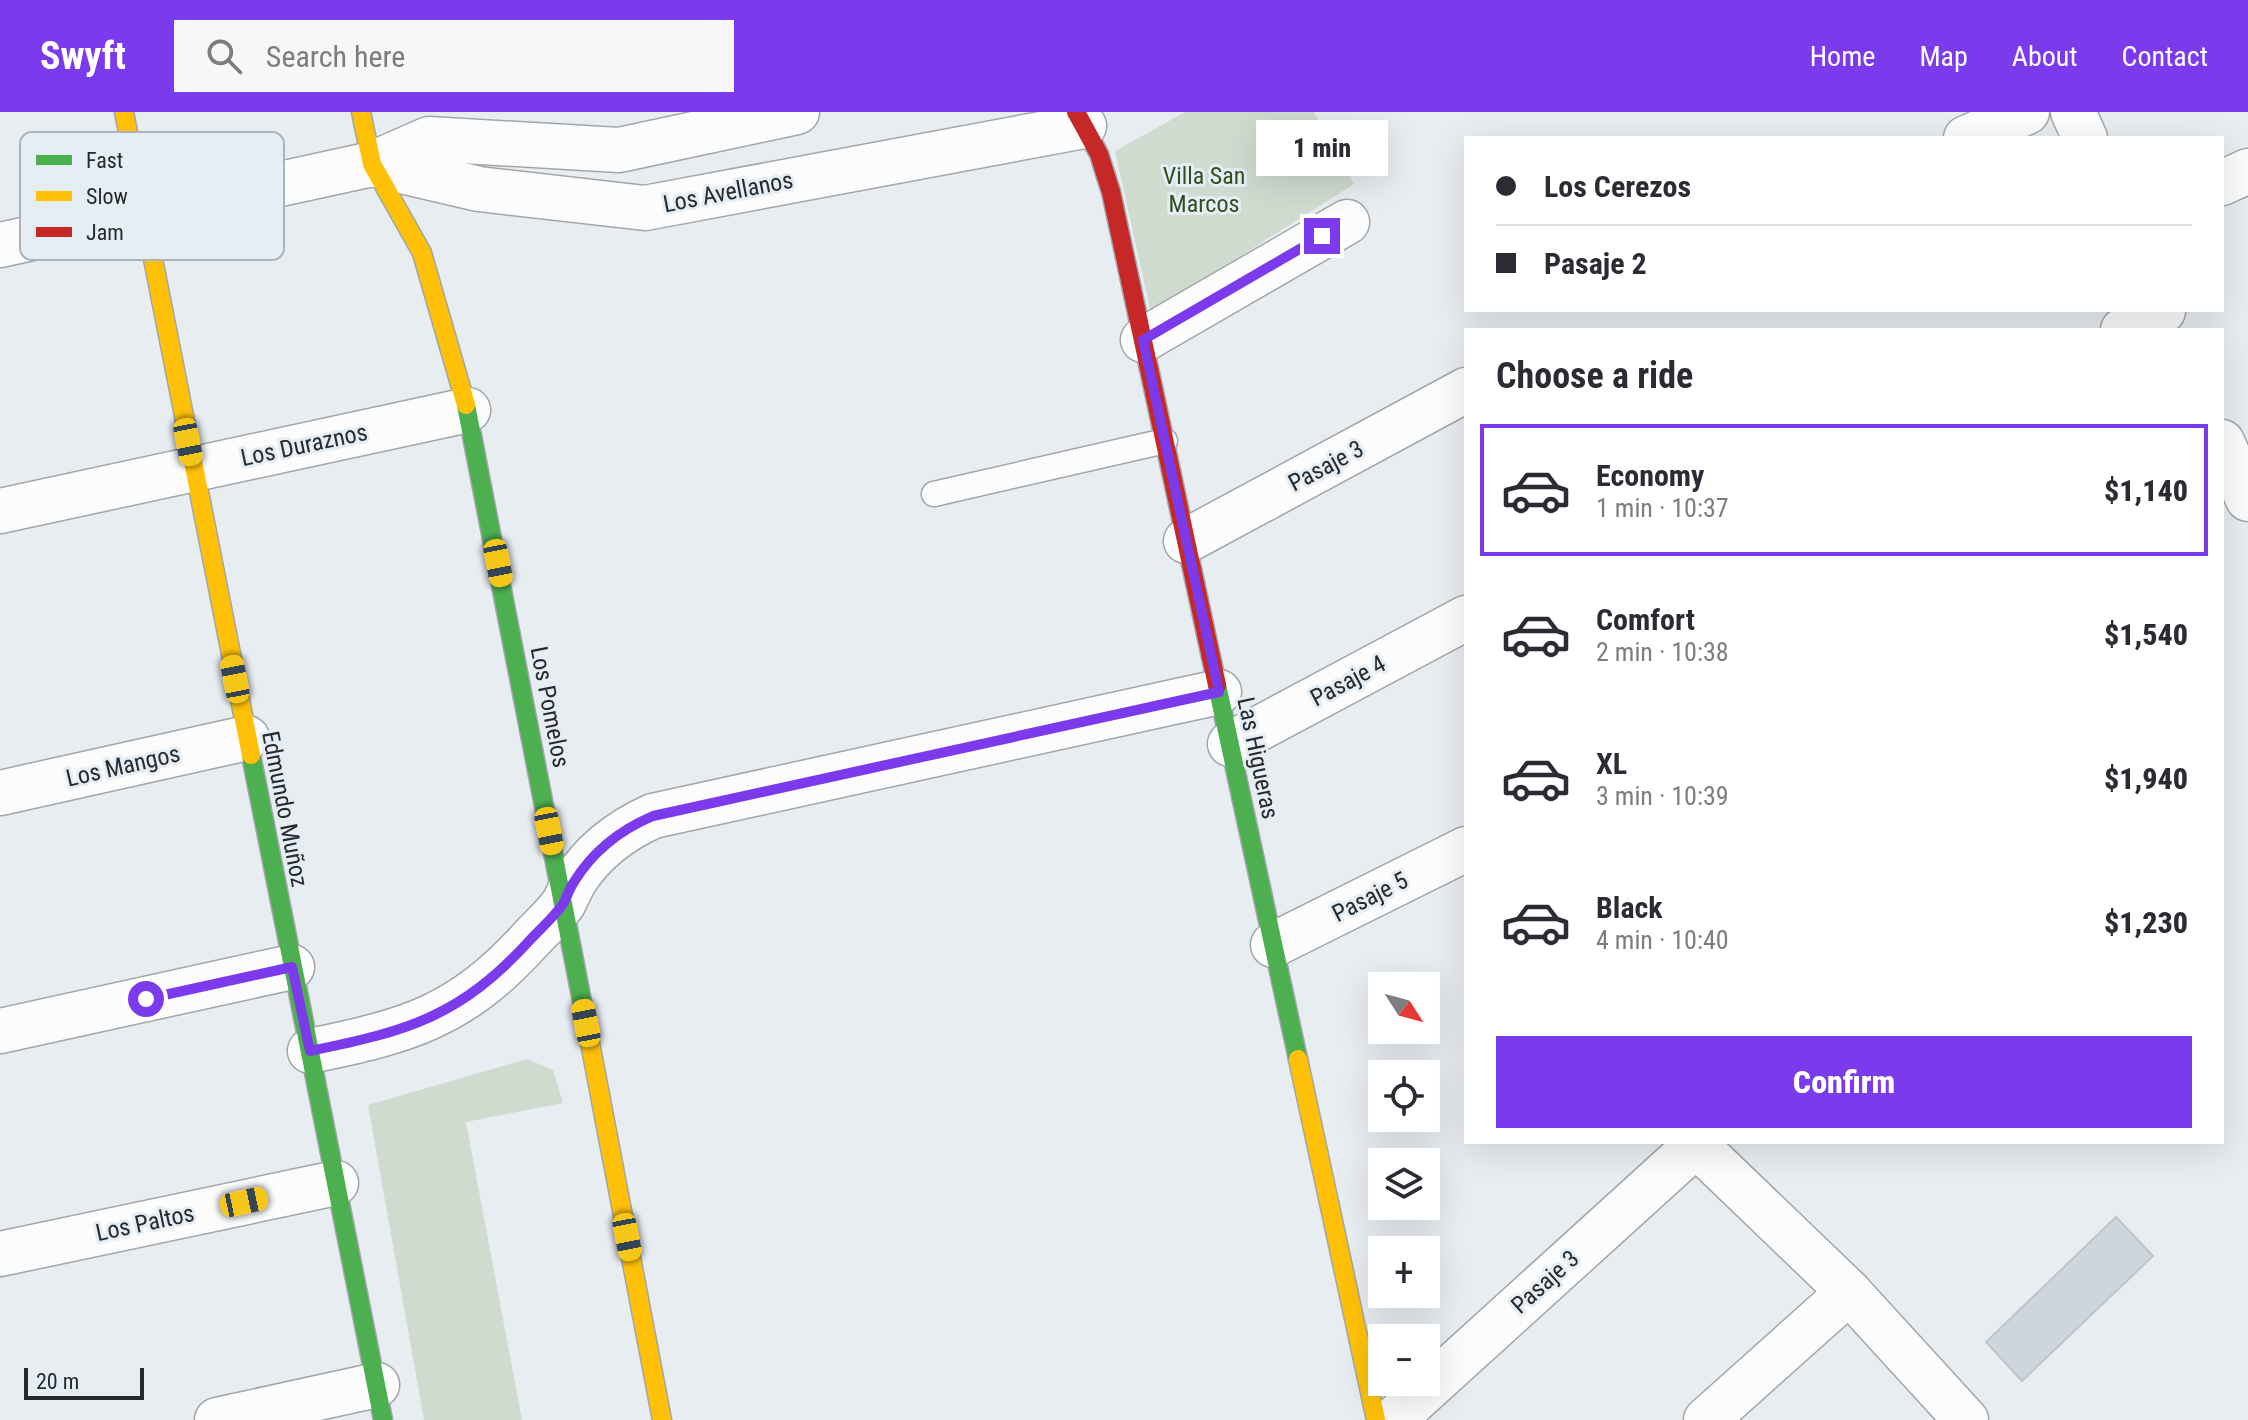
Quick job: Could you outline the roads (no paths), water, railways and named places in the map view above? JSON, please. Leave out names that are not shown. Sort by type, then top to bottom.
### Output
[{"type":"street","name":"Edmundo Muñoz","points":[[124,112],[128,132]]},
{"type":"street","name":"Los Pomelos","points":[[361,112],[372,164],[422,253],[468,410],[662,1420]]},
{"type":"street","name":"Los Avellanos","points":[[284,182],[372,164],[429,139],[619,150],[797,112]]},
{"type":"street","points":[[1971,136],[2027,112]]},
{"type":"street","points":[[2073,112],[2084,136]]},
{"type":"street","name":"Los Avellanos","points":[[372,164],[479,189],[645,208],[1080,119]]},
{"type":"street","name":"Las Higueras","points":[[1080,119],[1099,154],[1111,192],[1376,1420]]},
{"type":"street","points":[[2224,182],[2248,171]]},
{"type":"street","points":[[1143,340],[1347,222]]},
{"type":"street","name":"Los Avellanos","points":[[0,245],[20,240]]},
{"type":"street","name":"Edmundo Muñoz","points":[[152,260],[380,1403]]},
{"type":"street","points":[[2127,328],[2159,312]]},
{"type":"street","name":"Pasaje 3","points":[[1186,541],[1464,391]]},
{"type":"street","name":"Los Duraznos","points":[[0,511],[468,410]]},
{"type":"street","points":[[2230,453],[2248,499]]},
{"type":"street","name":"Pasaje 4","points":[[1230,744],[1464,619]]},
{"type":"street","points":[[310,1051],[396,1032],[458,1004],[491,979],[563,904],[572,885],[597,853],[631,826],[653,816],[1219,692]]},
{"type":"street","name":"Los Mangos","points":[[0,793],[247,738]]},
{"type":"street","name":"Pasaje 5","points":[[1273,945],[1464,850]]},
{"type":"street","points":[[0,1031],[292,967]]},
{"type":"street","name":"Pasaje 3","points":[[1393,1420],[1696,1145],[1849,1292]]},
{"type":"street","name":"Los Paltos","points":[[0,1254],[336,1183]]},
{"type":"street","points":[[1706,1420],[1849,1292],[1966,1420]]},
{"type":"street","points":[[217,1420],[380,1403]]},
{"type":"lane","points":[[934,494],[1165,441]]},
{"type":"park label","name":"Villa San Marcos","points":[[1204,190]]}]
